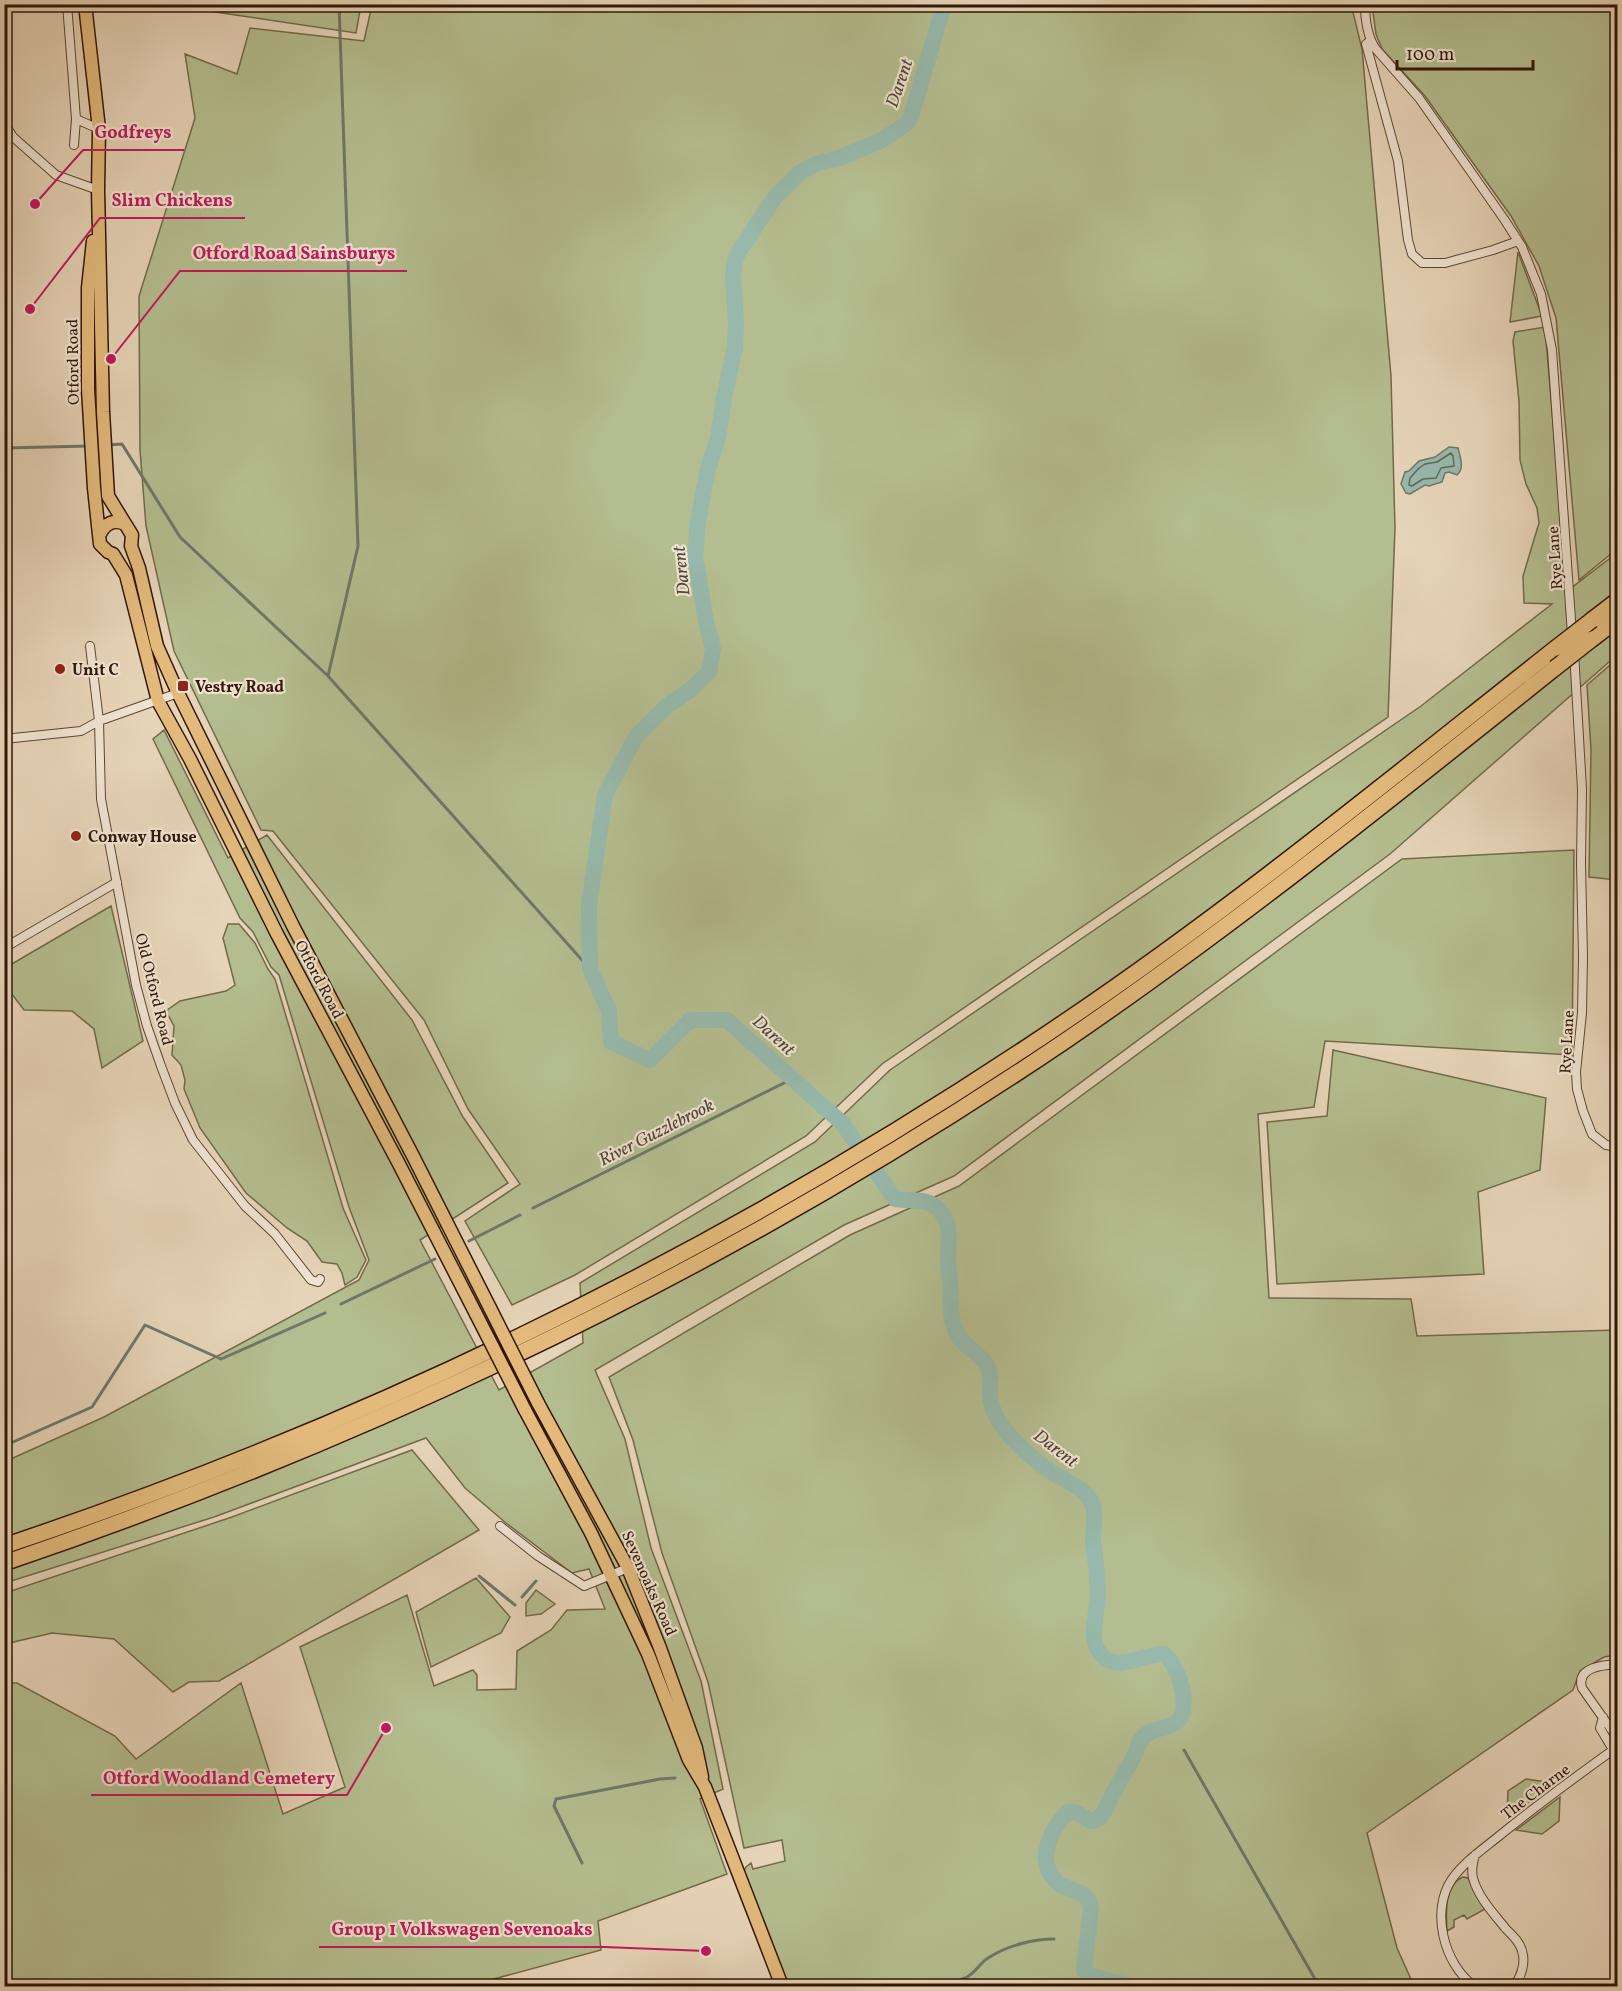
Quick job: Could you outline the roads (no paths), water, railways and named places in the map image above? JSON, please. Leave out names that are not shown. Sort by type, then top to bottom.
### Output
[{"type":"highway","points":[[919,1126],[1220,912],[1617,600]]},
{"type":"highway","points":[[4,1563],[114,1525],[331,1440],[430,1396],[627,1301],[736,1242],[824,1183],[1063,1042],[1195,949],[1617,619]]},
{"type":"highway","points":[[4,1546],[219,1469],[422,1383],[556,1320],[732,1227],[824,1183]]},
{"type":"main road","name":"Otford Road","points":[[85,4],[99,129],[98,190],[103,412],[108,496],[132,535],[130,546],[139,568],[157,646],[178,693],[293,926],[538,1403]]},
{"type":"main road","name":"Otford Road","points":[[98,190],[88,288],[88,389],[100,544],[103,549],[113,554],[126,575],[158,701],[525,1410]]},
{"type":"main road","points":[[100,534],[102,529],[110,523],[116,521],[125,524]]},
{"type":"main road","points":[[113,554],[121,554],[130,546]]},
{"type":"main road","name":"Sevenoaks Road","points":[[538,1403],[628,1568],[696,1748],[705,1787],[782,1986]]},
{"type":"main road","name":"Sevenoaks Road","points":[[525,1410],[591,1533],[648,1654],[689,1760],[705,1787]]},
{"type":"street","points":[[67,4],[76,119],[75,145]]},
{"type":"street","name":"Rye Lane","points":[[1365,4],[1370,40],[1384,60],[1419,98],[1518,241],[1541,294],[1552,350],[1582,789],[1582,1013],[1576,1072],[1577,1089],[1592,1134],[1606,1145],[1617,1147]]},
{"type":"street","points":[[1370,40],[1366,44],[1398,161],[1408,240],[1412,254],[1422,262],[1444,263],[1485,253],[1518,241]]},
{"type":"street","points":[[76,119],[99,129]]},
{"type":"street","points":[[4,123],[13,137],[56,175],[98,190]]},
{"type":"street","name":"Old Otford Road","points":[[90,646],[99,721],[101,798],[136,985],[147,1026],[175,1102],[193,1140],[245,1206],[275,1234],[311,1281],[318,1282],[320,1279]]},
{"type":"street","points":[[4,738],[81,731],[99,721],[178,693]]},
{"type":"street","points":[[4,948],[117,882]]},
{"type":"street","points":[[501,1526],[538,1556],[584,1586],[628,1568]]},
{"type":"street","points":[[1617,1665],[1590,1670],[1581,1679],[1582,1688],[1617,1738]]},
{"type":"street","points":[[1603,1717],[1600,1728],[1617,1758]]},
{"type":"street","name":"The Charne","points":[[1474,1986],[1461,1974],[1447,1948],[1442,1931],[1442,1900],[1453,1877],[1475,1855],[1612,1750]]},
{"type":"street","points":[[1475,1855],[1472,1876],[1477,1887],[1488,1906],[1519,1943],[1522,1951],[1523,1966],[1514,1986]]},
{"type":"water","points":[[1449,447],[1458,448],[1461,466],[1457,475],[1445,473],[1442,482],[1425,485],[1410,494],[1406,493],[1401,484],[1405,472],[1419,461],[1435,457]]},
{"type":"waterway","points":[[339,4],[358,546],[328,676],[590,969]]},
{"type":"waterway","name":"Darent","points":[[944,4],[911,117],[906,124],[880,141],[839,158],[818,163],[799,173],[775,197],[735,260],[733,276],[735,347],[718,438],[708,469],[698,521],[695,556],[713,649],[709,672],[689,691],[668,705],[637,735],[605,795],[589,905],[590,969],[609,1011],[611,1042],[650,1060],[690,1020],[727,1020],[843,1124],[895,1199],[931,1203],[945,1218],[949,1232],[948,1264],[951,1314],[954,1326],[963,1342],[980,1356],[989,1369],[991,1404],[998,1420],[1026,1452],[1051,1472],[1081,1490],[1093,1505],[1093,1541],[1098,1588],[1094,1625],[1096,1647],[1107,1659],[1122,1663],[1164,1654],[1174,1666],[1182,1686],[1184,1706],[1178,1721],[1143,1737],[1102,1815],[1092,1821],[1075,1812],[1068,1812],[1061,1819],[1051,1836],[1046,1856],[1050,1874],[1057,1882],[1082,1893],[1089,1901],[1091,1909],[1084,1970],[1094,1977],[1131,1986]]},
{"type":"waterway","points":[[108,445],[122,444],[180,537],[328,676]]},
{"type":"waterway","points":[[4,448],[90,446]]},
{"type":"waterway","name":"River Guzzlebrook","points":[[533,1208],[792,1079]]},
{"type":"waterway","name":"River Guzzlebrook","points":[[469,1241],[520,1215]]},
{"type":"waterway","name":"River Guzzlebrook","points":[[341,1304],[435,1259]]},
{"type":"waterway","name":"River Guzzlebrook","points":[[4,1446],[92,1407],[145,1325],[221,1359],[325,1313]]},
{"type":"waterway","points":[[479,1576],[515,1605]]},
{"type":"waterway","points":[[522,1597],[536,1581]]},
{"type":"waterway","points":[[1184,1750],[1319,1986]]},
{"type":"waterway","points":[[582,1863],[554,1806],[556,1799],[675,1778]]},
{"type":"waterway","points":[[941,1986],[967,1977],[985,1960],[1003,1950],[1028,1942],[1054,1939]]},
{"type":"place","name":"Godfreys","points":[[35,204]]},
{"type":"place","name":"Slim Chickens","points":[[30,309]]},
{"type":"place","name":"Otford Road Sainsburys","points":[[111,359]]},
{"type":"place","name":"Unit C","points":[[60,669]]},
{"type":"place","name":"Vestry Road","points":[[183,686]]},
{"type":"place","name":"Conway House","points":[[76,836]]},
{"type":"place","name":"Otford Woodland Cemetery","points":[[386,1728]]},
{"type":"place","name":"Group 1 Volkswagen Sevenoaks","points":[[706,1951]]}]
